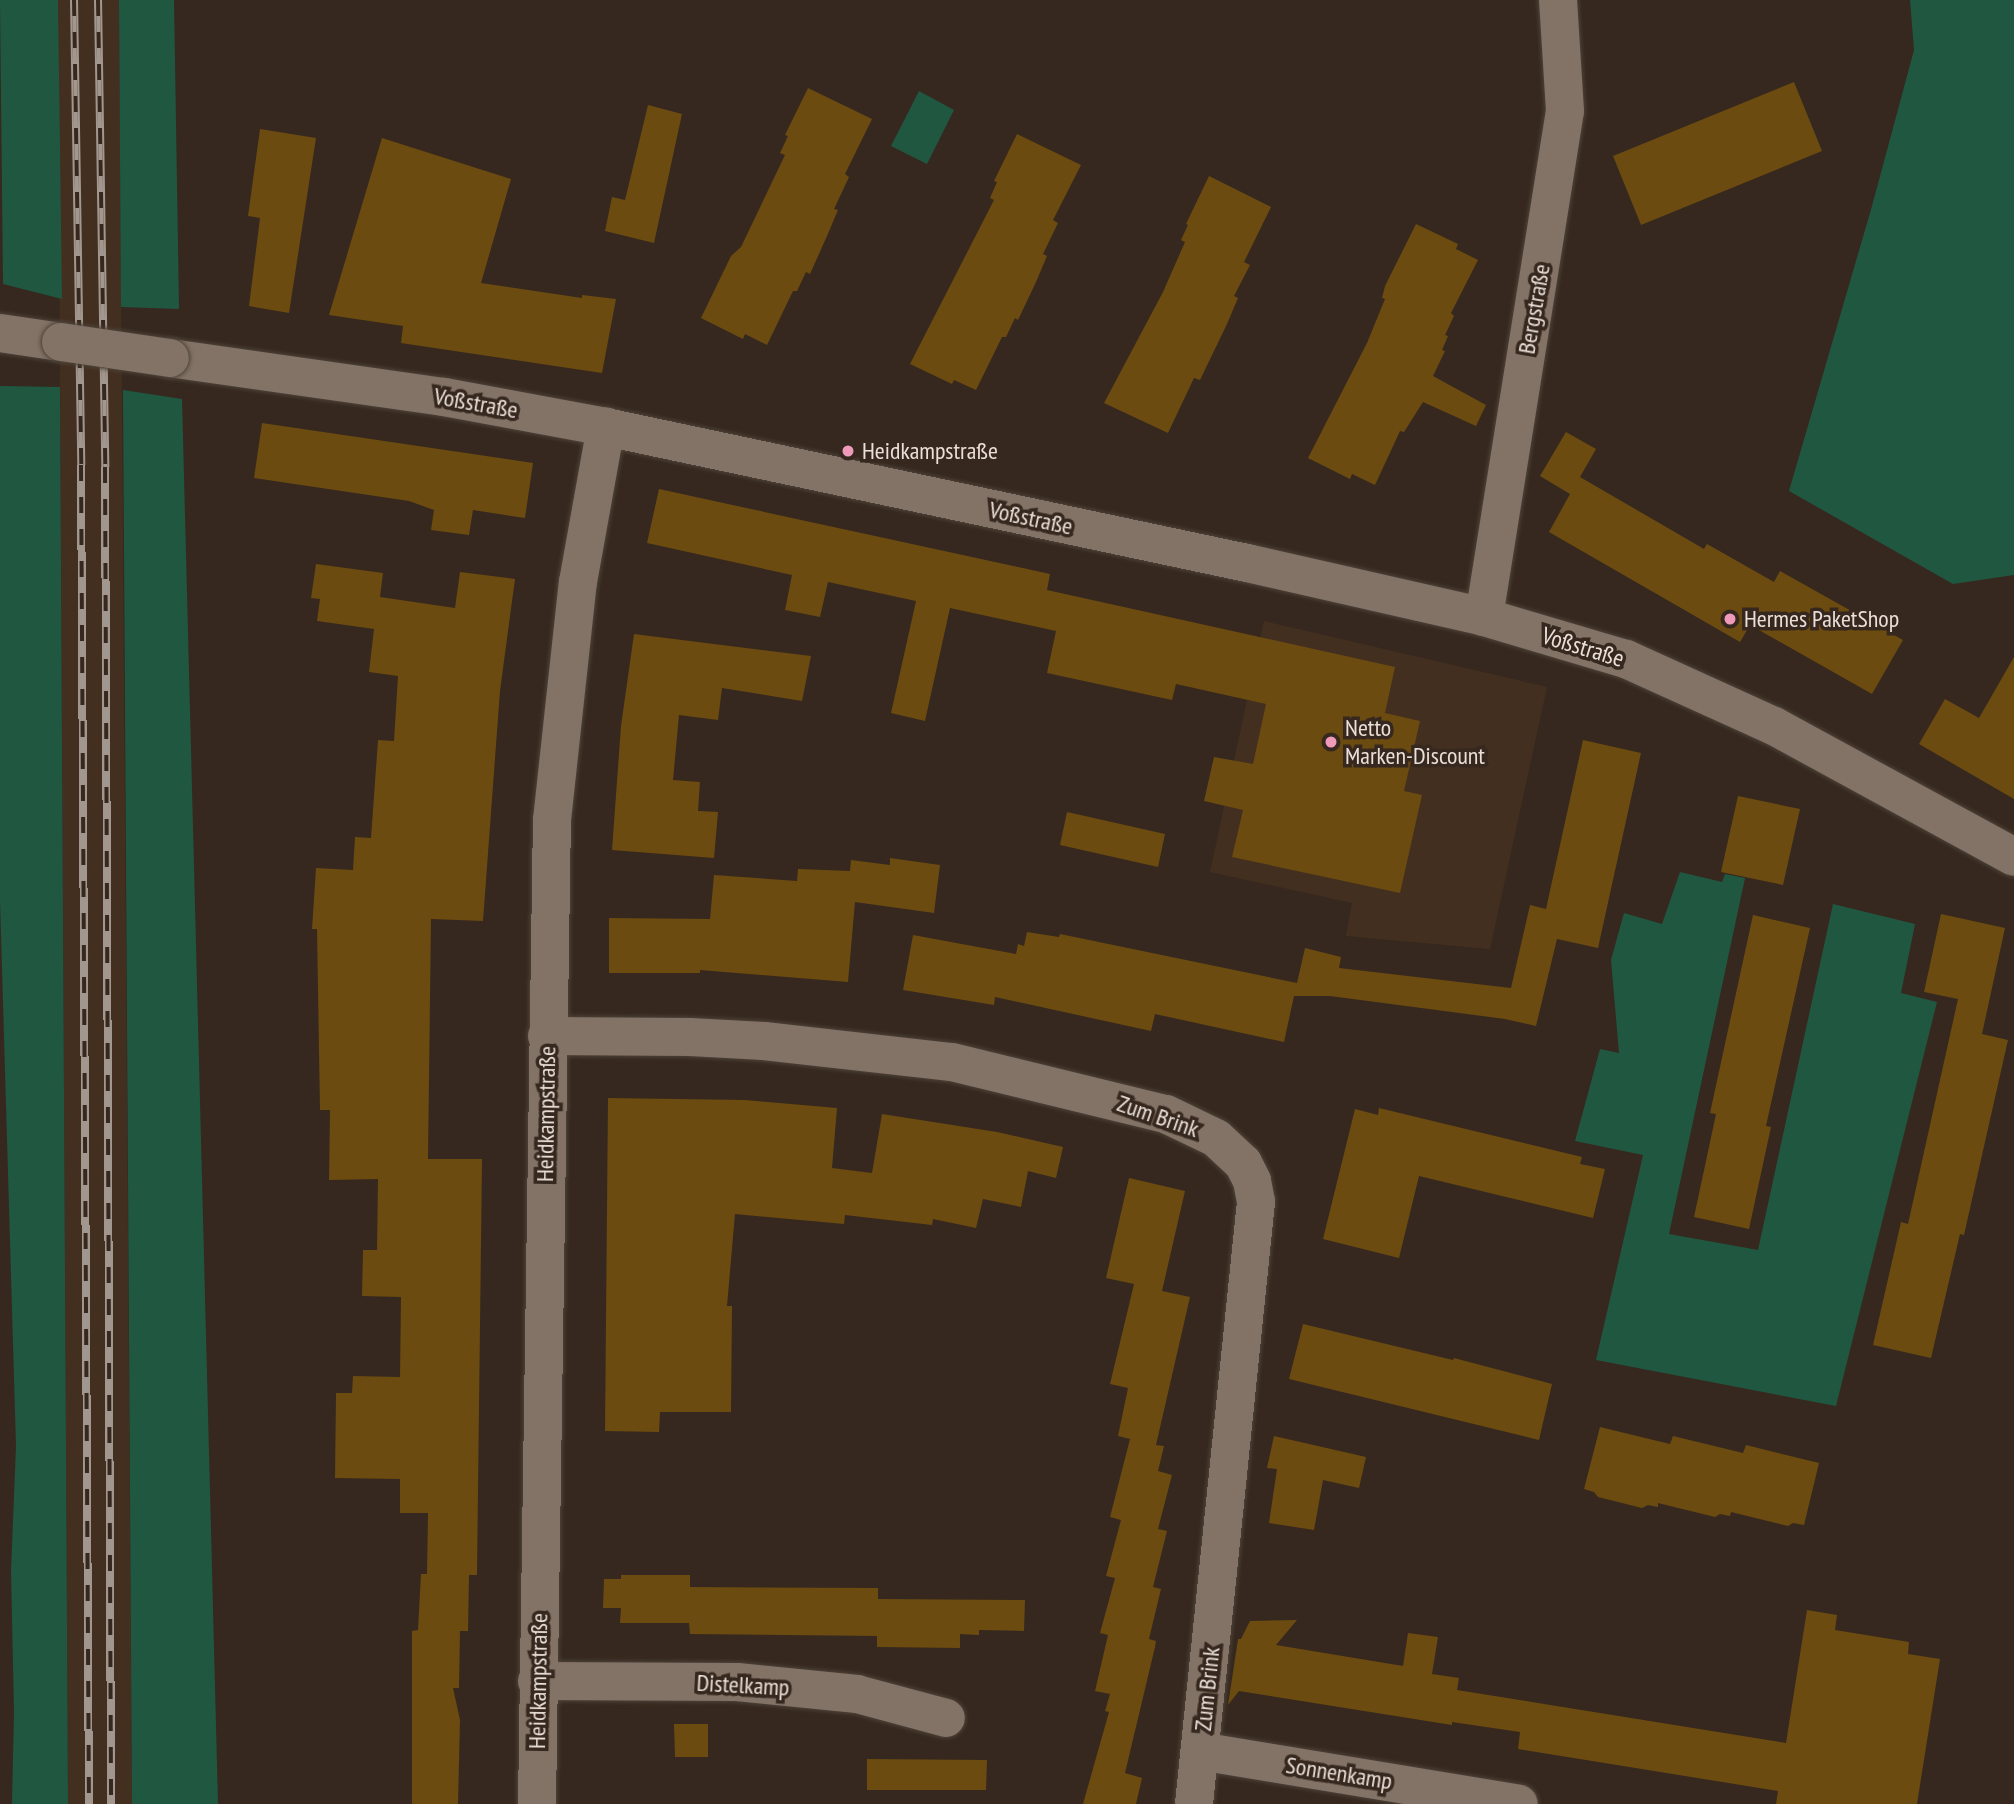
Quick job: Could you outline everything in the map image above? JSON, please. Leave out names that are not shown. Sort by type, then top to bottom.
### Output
[{"type":"street","name":"Bergstraße","points":[[1484,617],[1565,111],[1558,0]]},
{"type":"street","name":"Voßstraße","points":[[0,334],[444,397],[606,427],[1484,617],[1626,659],[1723,703],[1786,732],[2014,858]]},
{"type":"street","name":"Heidkampstraße","points":[[537,1804],[552,820],[578,582],[606,427]]},
{"type":"street","name":"Zum Brink","points":[[547,1036],[690,1037],[952,1062],[1166,1114],[1192,1125],[1230,1148],[1243,1163],[1252,1181],[1256,1202],[1194,1804]]},
{"type":"street","name":"Distelkamp","points":[[537,1681],[737,1682],[857,1694],[946,1718]]},
{"type":"street","name":"Sonnenkamp","points":[[1200,1751],[1420,1785],[1519,1804]]},
{"type":"shaded area","points":[[58,0],[119,0],[132,1804],[68,1804]]},
{"type":"shaded area","points":[[1264,621],[1547,687],[1490,949],[1346,936],[1352,903],[1210,872]]},
{"type":"green space","points":[[0,0],[58,0],[62,299],[3,284]]},
{"type":"green space","points":[[119,0],[174,0],[179,309],[121,307]]},
{"type":"green space","points":[[1910,0],[2014,0],[2014,575],[1953,584],[1789,491],[1872,206],[1914,50]]},
{"type":"green space","points":[[919,91],[954,110],[927,164],[891,146]]},
{"type":"green space","points":[[0,386],[60,387],[68,1804],[12,1804],[14,1711],[11,1571],[16,1446],[0,900]]},
{"type":"green space","points":[[123,390],[182,399],[218,1804],[132,1804]]},
{"type":"green space","points":[[1680,872],[1722,882],[1725,874],[1745,878],[1669,1234],[1758,1250],[1833,904],[1915,924],[1901,993],[1937,1002],[1836,1406],[1596,1360],[1643,1155],[1575,1141],[1600,1049],[1619,1053],[1611,960],[1624,913],[1662,924]]},
{"type":"building","points":[[1794,82],[1822,151],[1641,225],[1613,156]]},
{"type":"building","points":[[808,88],[872,119],[845,174],[849,177],[834,209],[838,210],[810,274],[806,272],[797,291],[793,291],[767,345],[745,334],[743,339],[701,318],[731,256],[741,247],[785,155],[780,153],[788,136],[785,135]]},
{"type":"building","points":[[648,105],[682,114],[654,243],[605,231],[612,197],[625,200]]},
{"type":"building","points":[[260,129],[316,138],[289,313],[249,306],[260,218],[248,216]]},
{"type":"building","points":[[1017,134],[1081,165],[1053,220],[1058,223],[1043,254],[1047,256],[1036,282],[1018,320],[1015,318],[1006,337],[1002,337],[976,390],[954,380],[952,384],[910,364],[994,200],[990,198],[997,182],[994,181]]},
{"type":"building","points":[[382,138],[511,179],[481,283],[582,298],[582,295],[616,299],[602,373],[401,343],[403,326],[329,315]]},
{"type":"building","points":[[1209,176],[1271,207],[1244,262],[1250,265],[1234,296],[1238,298],[1227,324],[1200,380],[1194,378],[1168,433],[1104,403],[1163,292],[1185,242],[1181,240],[1188,225],[1186,224]]},
{"type":"building","points":[[1416,224],[1458,244],[1456,249],[1478,260],[1451,313],[1454,316],[1445,335],[1448,336],[1442,350],[1445,351],[1433,376],[1486,405],[1476,426],[1423,402],[1404,432],[1400,431],[1375,485],[1352,474],[1350,479],[1308,458],[1367,343],[1385,299],[1382,298],[1385,286]]},
{"type":"building","points":[[262,423],[533,463],[525,518],[473,510],[469,535],[431,530],[434,510],[409,501],[254,478]]},
{"type":"building","points":[[1566,432],[1596,449],[1580,477],[1704,549],[1707,544],[1774,582],[1780,571],[1903,640],[1872,694],[1750,625],[1740,642],[1549,532],[1570,494],[1540,476]]},
{"type":"building","points":[[659,489],[1050,574],[1047,590],[1395,667],[1385,713],[1420,721],[1404,791],[1422,795],[1400,893],[1232,857],[1243,810],[1204,801],[1214,757],[1253,764],[1266,704],[1176,684],[1172,700],[1047,673],[1056,631],[950,608],[925,721],[891,713],[916,601],[828,582],[820,617],[785,610],[792,575],[647,543]]},
{"type":"building","points":[[316,564],[383,573],[380,597],[455,608],[460,572],[515,579],[500,691],[483,921],[431,919],[428,1159],[482,1159],[477,1575],[469,1575],[468,1631],[460,1631],[459,1688],[453,1688],[460,1720],[458,1804],[412,1804],[412,1631],[418,1630],[421,1574],[427,1574],[428,1513],[400,1513],[400,1479],[335,1478],[336,1393],[352,1393],[353,1376],[400,1377],[401,1297],[362,1296],[363,1250],[377,1250],[378,1179],[329,1180],[330,1110],[320,1110],[317,929],[312,929],[316,868],[353,870],[355,837],[371,838],[378,740],[394,741],[398,676],[369,672],[374,629],[317,621],[320,599],[311,598]]},
{"type":"building","points":[[634,634],[811,656],[802,701],[722,688],[718,720],[679,715],[673,780],[700,782],[698,811],[718,812],[714,858],[612,850],[621,726]]},
{"type":"building","points":[[2014,657],[2014,799],[1919,744],[1945,699],[1979,718]]},
{"type":"building","points":[[1583,740],[1641,753],[1598,948],[1557,939],[1536,1026],[1505,1019],[1330,996],[1294,996],[1284,1042],[1155,1014],[1151,1031],[995,997],[994,1005],[903,990],[913,935],[1016,954],[1018,944],[1024,946],[1027,932],[1059,937],[1060,934],[1297,983],[1305,948],[1341,957],[1339,968],[1511,988],[1530,905],[1546,909]]},
{"type":"building","points":[[1738,796],[1800,809],[1783,885],[1721,872]]},
{"type":"building","points":[[1067,812],[1165,834],[1158,867],[1060,845]]},
{"type":"building","points":[[890,858],[940,865],[934,913],[855,902],[848,982],[700,970],[700,973],[609,973],[609,918],[710,919],[714,875],[797,881],[798,869],[850,871],[851,860],[890,865]]},
{"type":"building","points":[[1941,914],[2005,928],[1982,1034],[2008,1040],[1964,1235],[1960,1234],[1931,1358],[1873,1345],[1901,1222],[1908,1224],[1958,999],[1924,992]]},
{"type":"building","points":[[1753,915],[1810,928],[1766,1126],[1771,1127],[1749,1229],[1694,1217],[1716,1114],[1710,1113]]},
{"type":"building","points":[[608,1098],[745,1100],[837,1108],[832,1168],[872,1173],[882,1114],[997,1132],[1063,1147],[1056,1178],[1028,1171],[1021,1207],[983,1199],[976,1228],[933,1219],[932,1225],[845,1215],[844,1224],[735,1214],[727,1306],[732,1306],[731,1412],[660,1412],[659,1432],[605,1431]]},
{"type":"building","points":[[1379,1108],[1582,1157],[1580,1164],[1605,1169],[1593,1218],[1419,1176],[1399,1258],[1323,1239],[1355,1109],[1378,1115]]},
{"type":"building","points":[[1129,1178],[1185,1191],[1162,1291],[1190,1297],[1156,1445],[1164,1446],[1158,1471],[1172,1475],[1158,1529],[1167,1531],[1153,1587],[1161,1589],[1149,1639],[1156,1641],[1125,1773],[1142,1778],[1136,1804],[1083,1804],[1109,1712],[1105,1711],[1110,1694],[1095,1691],[1108,1635],[1100,1633],[1115,1578],[1106,1576],[1121,1520],[1110,1517],[1130,1439],[1118,1436],[1128,1388],[1110,1384],[1134,1284],[1106,1278]]},
{"type":"building","points":[[1303,1324],[1453,1360],[1454,1358],[1552,1384],[1539,1440],[1289,1379]]},
{"type":"building","points":[[1600,1427],[1670,1444],[1673,1436],[1743,1453],[1746,1445],[1819,1463],[1804,1525],[1793,1523],[1788,1526],[1731,1512],[1730,1516],[1720,1514],[1715,1517],[1658,1503],[1658,1507],[1648,1505],[1642,1508],[1598,1497],[1594,1492],[1584,1489]]},
{"type":"building","points":[[1274,1436],[1366,1457],[1359,1488],[1323,1480],[1314,1530],[1269,1523],[1277,1469],[1267,1468]]},
{"type":"building","points":[[621,1575],[690,1575],[690,1587],[878,1588],[878,1599],[1025,1600],[1024,1631],[979,1630],[979,1635],[960,1634],[960,1648],[877,1647],[877,1636],[690,1634],[689,1623],[620,1623],[621,1608],[603,1608],[604,1579],[621,1579]]},
{"type":"building","points":[[1807,1610],[1837,1615],[1835,1630],[1909,1642],[1908,1654],[1940,1659],[1917,1804],[1776,1804],[1778,1791],[1518,1749],[1520,1732],[1452,1722],[1452,1725],[1239,1691],[1228,1705],[1238,1639],[1241,1639],[1250,1621],[1297,1620],[1276,1645],[1403,1666],[1408,1633],[1438,1637],[1432,1674],[1459,1678],[1457,1690],[1786,1743]]},
{"type":"building","points":[[674,1724],[708,1724],[708,1757],[675,1757]]},
{"type":"building","points":[[867,1759],[987,1760],[986,1790],[867,1790]]},
{"type":"railway","points":[[74,0],[81,465],[89,1804]]},
{"type":"railway","points":[[98,0],[105,467],[111,1804]]},
{"type":"place","name":"Heidkampstraße","points":[[848,451]]},
{"type":"place","name":"Hermes PaketShop","points":[[1730,619]]},
{"type":"place","name":"Netto Marken-Discount","points":[[1331,742]]}]
